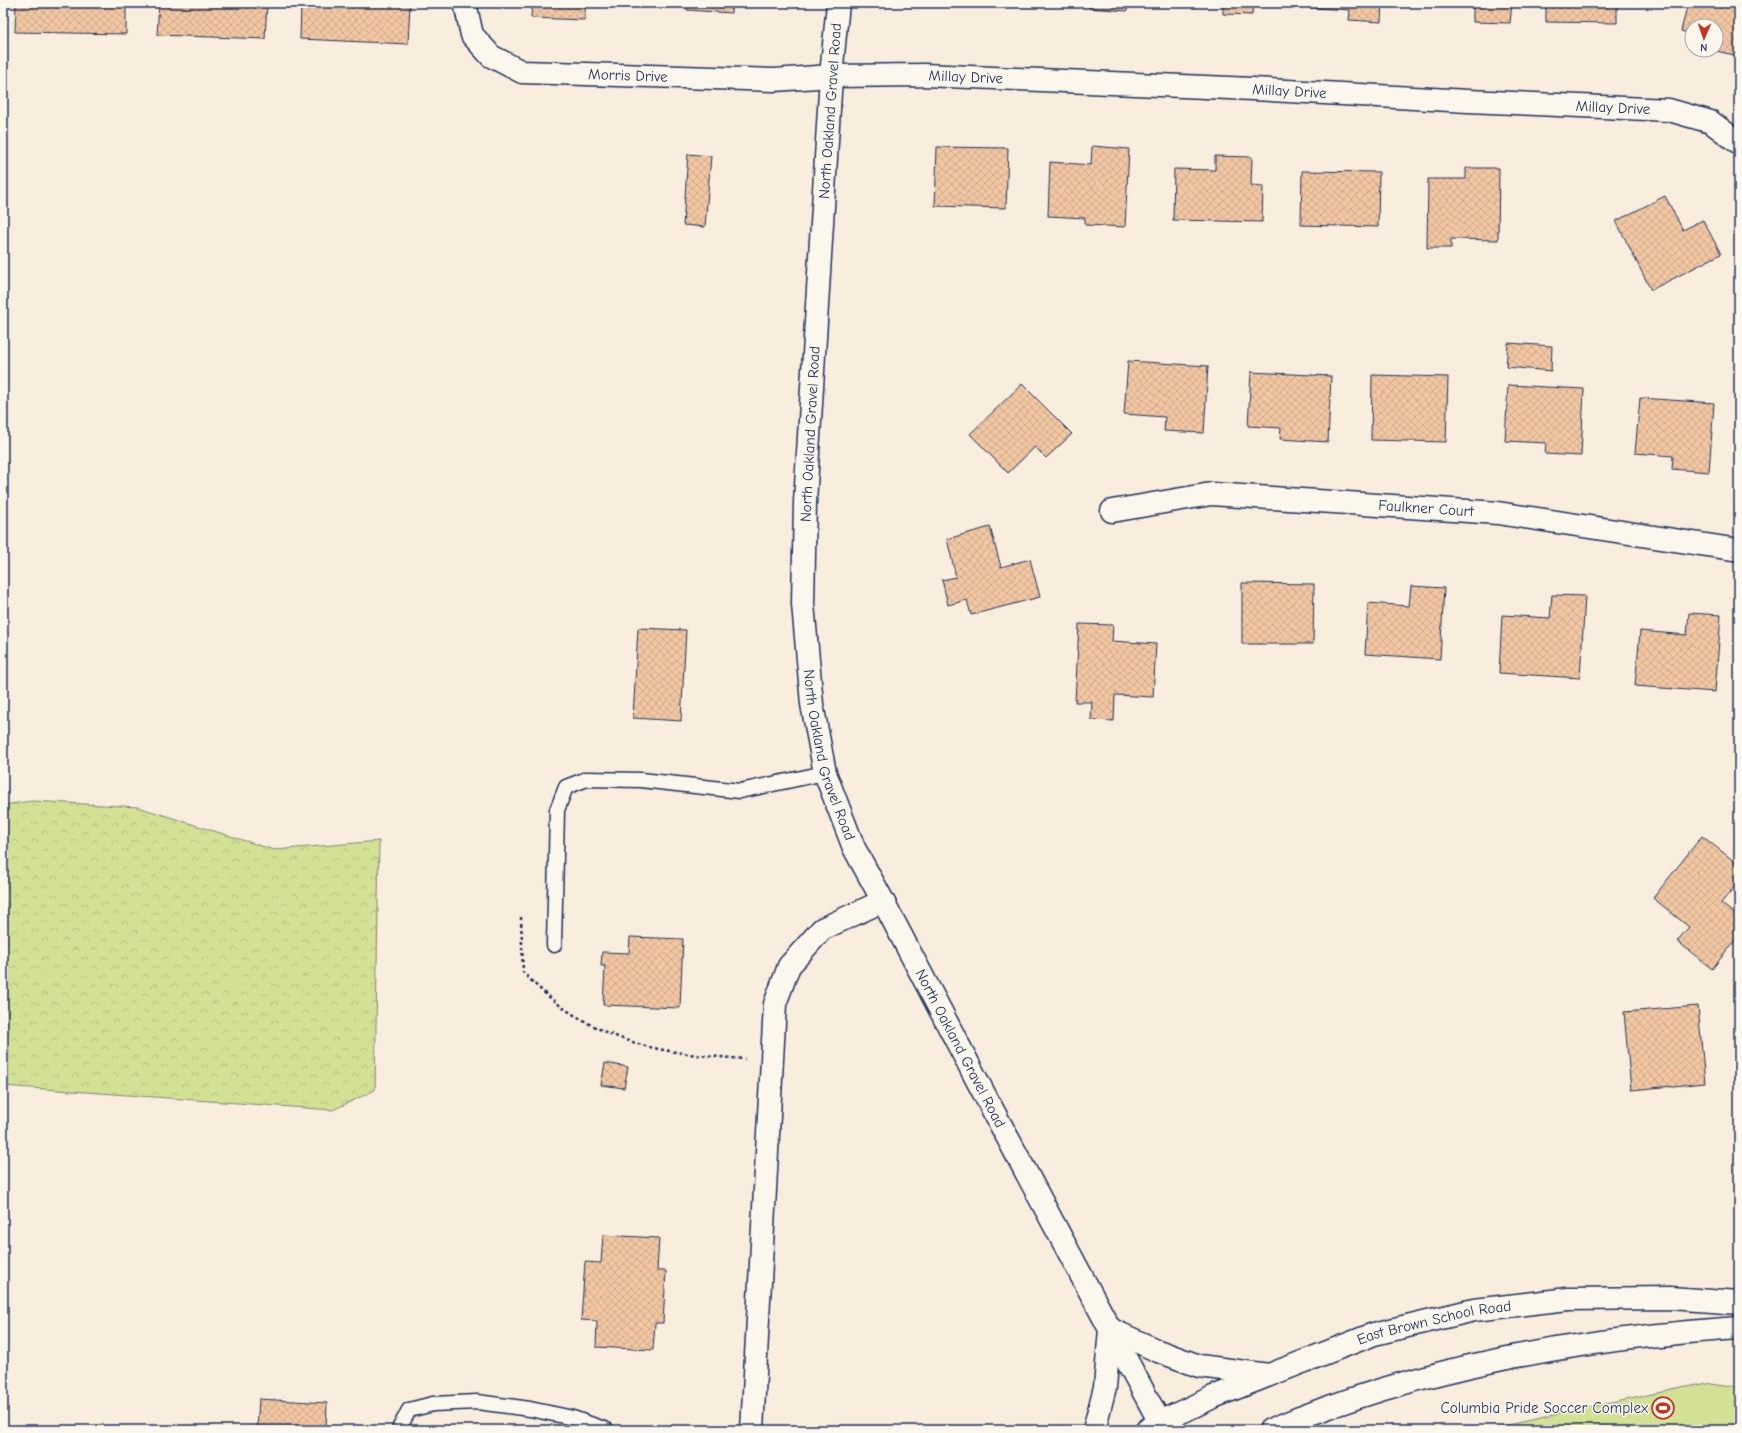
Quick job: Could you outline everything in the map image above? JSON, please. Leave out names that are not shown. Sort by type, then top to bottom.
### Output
[{"type":"street","name":"Morris Drive","points":[[464,3],[472,35],[491,56],[522,72],[774,80],[831,76]]},
{"type":"street","name":"North Oakland Gravel Road","points":[[838,3],[831,76],[805,502],[803,604],[812,704],[825,773],[854,848],[1110,1329],[1157,1427]]},
{"type":"street","name":"Millay Drive","points":[[831,76],[924,75],[1245,88],[1468,101],[1669,110],[1711,122],[1739,143]]},
{"type":"street","name":"Faulkner Court","points":[[1112,511],[1211,494],[1498,513],[1739,550]]},
{"type":"street","points":[[752,1430],[775,1004],[789,966],[822,929],[883,901]]},
{"type":"street","name":"East Brown School Road","points":[[1157,1427],[1213,1397],[1374,1334],[1474,1310],[1568,1299],[1670,1298],[1739,1303]]},
{"type":"street","points":[[1270,1430],[1300,1423],[1432,1374],[1556,1348],[1739,1328]]},
{"type":"street","points":[[1094,1430],[1105,1387],[1110,1329],[1158,1352],[1199,1366],[1271,1375]]},
{"type":"lane","points":[[554,945],[557,810],[566,787],[587,779],[641,780],[740,791],[825,773]]},
{"type":"lane","points":[[400,1430],[400,1427],[409,1410],[433,1404],[477,1402],[573,1418],[607,1430]]},
{"type":"path","points":[[521,916],[523,972],[537,988],[558,1005],[582,1020],[608,1033],[641,1044],[675,1052],[772,1061]]},
{"type":"green space","points":[[32,801],[138,807],[274,850],[379,841],[375,1090],[333,1110],[3,1086],[3,805]]},
{"type":"green space","name":"Columbia Pride Soccer Complex","points":[[1710,1382],[1739,1386],[1739,1430],[1483,1430]]},
{"type":"building","points":[[16,3],[126,3],[126,34],[15,32]]},
{"type":"building","points":[[159,3],[267,3],[265,39],[157,35]]},
{"type":"building","points":[[301,3],[410,3],[408,44],[300,39]]},
{"type":"building","points":[[532,3],[585,3],[585,20],[531,18]]},
{"type":"building","points":[[688,3],[732,3],[731,13],[687,10]]},
{"type":"building","points":[[1089,3],[1128,3],[1127,11],[1089,8]]},
{"type":"building","points":[[1223,3],[1253,3],[1252,15],[1223,14]]},
{"type":"building","points":[[1298,3],[1382,3],[1381,22],[1349,20],[1350,10],[1298,7]]},
{"type":"building","points":[[1434,3],[1512,3],[1510,23],[1473,22],[1473,8],[1434,6]]},
{"type":"building","points":[[1546,3],[1617,3],[1617,23],[1546,22]]},
{"type":"building","points":[[1688,3],[1739,3],[1739,56],[1724,53],[1724,18],[1684,18]]},
{"type":"building","points":[[1684,19],[1684,32],[1681,31]]},
{"type":"building","points":[[1092,146],[1129,149],[1125,227],[1085,225],[1085,218],[1048,216],[1050,162],[1091,165]]},
{"type":"building","points":[[937,147],[1008,148],[1006,208],[935,206]]},
{"type":"building","points":[[688,154],[711,156],[705,227],[683,225]]},
{"type":"building","points":[[1215,156],[1252,157],[1251,185],[1263,186],[1262,222],[1173,220],[1174,169],[1215,170]]},
{"type":"building","points":[[1466,168],[1499,168],[1498,240],[1451,239],[1451,248],[1427,248],[1428,179],[1466,179]]},
{"type":"building","points":[[1302,171],[1379,172],[1378,227],[1301,225]]},
{"type":"building","points":[[1665,196],[1683,230],[1703,220],[1721,254],[1651,290],[1616,221]]},
{"type":"building","points":[[1508,343],[1552,346],[1551,371],[1506,367]]},
{"type":"building","points":[[1128,361],[1208,366],[1204,433],[1164,431],[1165,417],[1124,414]]},
{"type":"building","points":[[1251,372],[1331,376],[1328,442],[1280,439],[1281,428],[1248,426]]},
{"type":"building","points":[[1372,375],[1448,377],[1446,442],[1371,440]]},
{"type":"building","points":[[1022,384],[1072,434],[1046,458],[1035,447],[1008,473],[970,434]]},
{"type":"building","points":[[1508,385],[1584,389],[1581,456],[1545,454],[1546,443],[1505,441]]},
{"type":"building","points":[[1640,398],[1714,403],[1709,472],[1672,469],[1673,456],[1635,453]]},
{"type":"building","points":[[990,527],[1001,567],[1030,559],[1040,597],[971,615],[967,600],[948,605],[942,580],[956,577],[947,539]]},
{"type":"building","points":[[1242,583],[1314,584],[1313,644],[1242,644]]},
{"type":"building","points":[[1411,586],[1444,588],[1440,659],[1365,654],[1368,603],[1409,606]]},
{"type":"building","points":[[1552,595],[1585,596],[1580,678],[1499,673],[1502,615],[1550,618]]},
{"type":"building","points":[[1689,613],[1721,615],[1715,692],[1635,686],[1640,631],[1687,635]]},
{"type":"building","points":[[1079,624],[1113,625],[1112,641],[1156,644],[1153,697],[1115,695],[1114,721],[1091,720],[1092,702],[1075,702]]},
{"type":"building","points":[[638,628],[686,630],[681,721],[633,718]]},
{"type":"building","points":[[1702,836],[1739,865],[1739,881],[1721,903],[1739,918],[1739,936],[1712,969],[1677,941],[1689,927],[1653,898]]},
{"type":"building","points":[[630,937],[683,939],[680,1008],[603,1005],[605,966],[601,966],[602,952],[629,953]]},
{"type":"building","points":[[1698,1006],[1705,1083],[1631,1090],[1624,1012]]},
{"type":"building","points":[[605,1063],[628,1067],[624,1088],[601,1085]]},
{"type":"building","points":[[1739,1138],[1739,1176],[1736,1175]]},
{"type":"building","points":[[603,1235],[659,1238],[657,1271],[666,1271],[663,1323],[655,1323],[653,1350],[596,1347],[597,1321],[581,1320],[585,1262],[601,1263]]},
{"type":"building","points":[[259,1399],[327,1403],[326,1430],[257,1430]]},
{"type":"place","name":"Columbia Pride Soccer Complex","points":[[1663,1408]]}]
